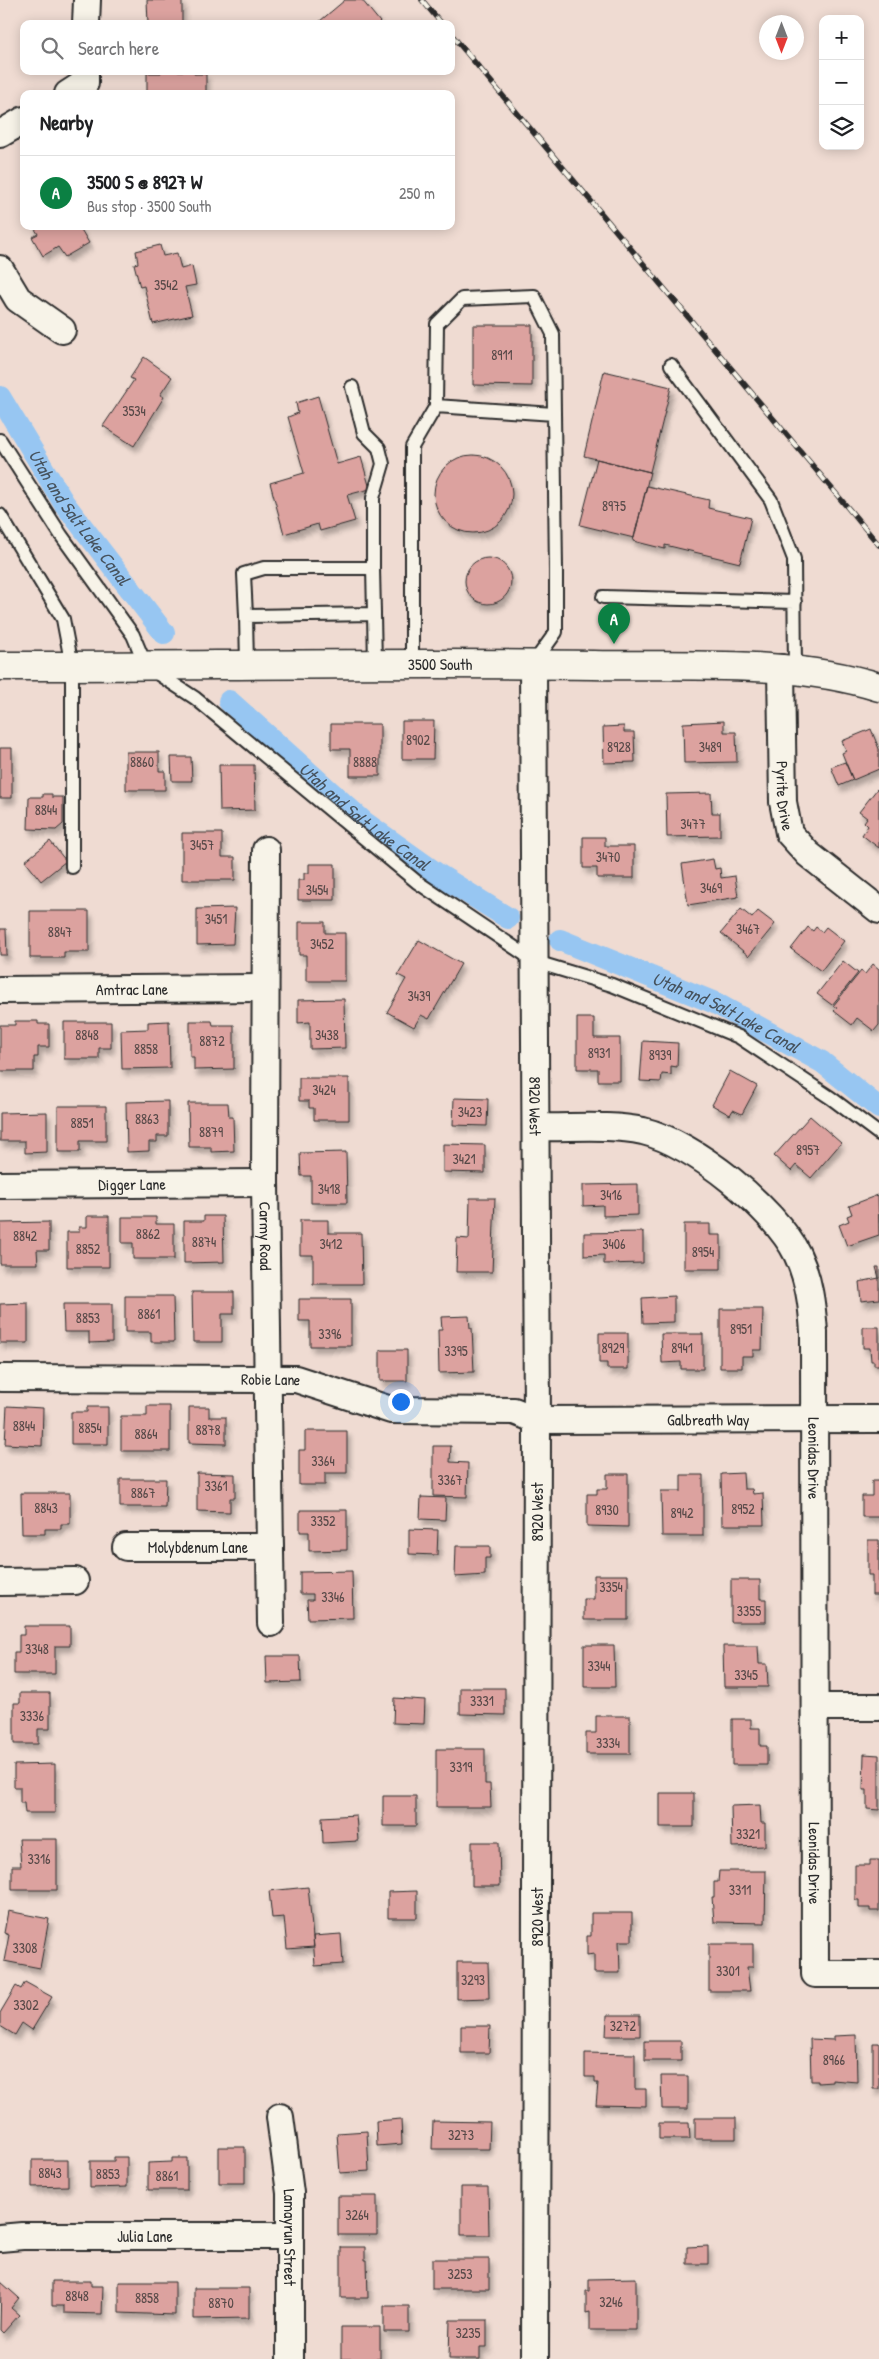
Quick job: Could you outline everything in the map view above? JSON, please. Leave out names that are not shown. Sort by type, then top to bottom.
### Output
[{"type":"street","points":[[86,20],[87,0]]},
{"type":"street","points":[[74,90],[85,83],[85,75]]},
{"type":"street","points":[[0,134],[20,122]]},
{"type":"street","points":[[0,269],[18,299],[62,330]]},
{"type":"street","name":"3500 South","points":[[0,666],[533,664],[788,669],[848,677],[879,687]]},
{"type":"street","name":"8920 West","points":[[533,664],[537,1420],[535,2359]]},
{"type":"street","name":"Pyrite Drive","points":[[788,669],[783,802],[789,833],[808,854],[879,910]]},
{"type":"street","name":"Carmy Road","points":[[266,850],[265,1183],[271,1623]]},
{"type":"street","name":"Amtrac Lane","points":[[0,990],[265,988]]},
{"type":"street","name":"Leonidas Drive","points":[[536,1127],[617,1128],[641,1131],[662,1137],[698,1155],[720,1172],[780,1228],[797,1254],[807,1282],[812,1307],[815,1974],[879,1974]]},
{"type":"street","name":"Digger Lane","points":[[0,1184],[265,1183]]},
{"type":"street","name":"Robie Lane","points":[[0,1378],[296,1379],[391,1410],[514,1411],[537,1420]]},
{"type":"street","name":"Galbreath Way","points":[[537,1420],[879,1419]]},
{"type":"street","name":"Molybdenum Lane","points":[[126,1547],[270,1547]]},
{"type":"street","points":[[0,1582],[75,1582]]},
{"type":"street","points":[[815,1707],[879,1707]]},
{"type":"street","name":"Lamayrun Street","points":[[280,2117],[289,2174],[290,2359]]},
{"type":"street","name":"Julia Lane","points":[[0,2238],[22,2236],[290,2236]]},
{"type":"lane","points":[[412,665],[412,447],[436,406],[437,324],[462,298],[534,296],[553,334],[556,632],[533,664]]},
{"type":"lane","points":[[671,365],[772,500],[794,560],[795,602],[788,669]]},
{"type":"lane","points":[[352,387],[364,433],[379,448],[383,464],[373,498],[375,665]]},
{"type":"lane","points":[[436,406],[554,414]]},
{"type":"lane","points":[[0,440],[61,535],[133,635],[149,666],[195,698],[417,882],[535,952],[739,1037],[831,1098],[879,1134]]},
{"type":"lane","points":[[0,515],[64,619],[72,666],[72,867]]},
{"type":"lane","points":[[247,665],[244,574],[264,568],[373,568]]},
{"type":"lane","points":[[603,597],[795,602]]},
{"type":"lane","points":[[246,616],[374,614]]},
{"type":"building","points":[[147,0],[182,0],[182,20],[148,20]]},
{"type":"building","points":[[345,0],[362,0],[378,20],[321,20]]},
{"type":"building","points":[[147,75],[206,75],[206,90],[147,90]]},
{"type":"building","points":[[36,230],[81,230],[89,243],[65,257],[58,247],[43,256],[32,237],[38,234]]},
{"type":"building","points":[[160,245],[163,256],[177,253],[181,269],[192,266],[196,285],[185,287],[192,315],[153,324],[144,286],[140,287],[134,264],[138,263],[136,251]]},
{"type":"building","points":[[473,325],[532,325],[532,386],[473,385]]},
{"type":"building","points":[[144,357],[172,377],[160,395],[164,397],[134,446],[103,426],[134,380],[130,378]]},
{"type":"building","points":[[604,371],[671,387],[650,472],[584,456]]},
{"type":"building","points":[[318,396],[337,464],[361,457],[370,489],[347,495],[355,521],[320,531],[318,524],[284,534],[270,483],[304,473],[288,417],[298,413],[296,403]]},
{"type":"building","points":[[473,455],[488,458],[501,466],[509,479],[512,494],[509,509],[501,522],[488,530],[473,533],[458,530],[445,522],[437,509],[434,494],[437,479],[445,466],[458,458]]},
{"type":"building","points":[[597,459],[650,472],[634,538],[580,525]]},
{"type":"building","points":[[647,486],[709,500],[708,508],[751,518],[740,563],[665,545],[665,549],[633,541]]},
{"type":"building","points":[[488,558],[501,562],[507,568],[511,581],[507,594],[501,600],[488,604],[475,600],[469,594],[465,581],[469,568],[475,562]]},
{"type":"building","points":[[402,721],[434,721],[433,759],[402,759]]},
{"type":"building","points":[[724,721],[724,732],[736,732],[737,762],[684,763],[683,723]]},
{"type":"building","points":[[331,724],[380,724],[380,776],[350,776],[350,749],[331,749]]},
{"type":"building","points":[[624,726],[624,732],[634,732],[635,762],[604,763],[603,727]]},
{"type":"building","points":[[871,729],[879,749],[879,769],[853,780],[842,753],[846,751],[842,741]]},
{"type":"building","points":[[0,748],[12,748],[12,798],[0,798]]},
{"type":"building","points":[[126,752],[159,752],[159,771],[165,771],[165,790],[126,790]]},
{"type":"building","points":[[171,757],[191,757],[192,781],[172,781]]},
{"type":"building","points":[[845,762],[853,780],[839,786],[831,767]]},
{"type":"building","points":[[219,765],[254,765],[255,810],[220,811]]},
{"type":"building","points":[[877,789],[879,791],[879,848],[862,835],[868,826],[864,822],[867,818],[859,812]]},
{"type":"building","points":[[711,793],[712,813],[720,813],[720,836],[667,837],[666,794]]},
{"type":"building","points":[[43,794],[52,794],[52,797],[63,797],[63,824],[56,830],[28,829],[29,797],[43,797]]},
{"type":"building","points":[[182,833],[222,833],[222,857],[235,857],[235,880],[182,880]]},
{"type":"building","points":[[583,837],[605,837],[605,846],[634,846],[634,878],[597,878],[597,868],[583,868]]},
{"type":"building","points":[[50,841],[66,861],[41,881],[25,861]]},
{"type":"building","points":[[713,859],[715,869],[720,868],[721,878],[735,876],[738,897],[688,905],[682,864]]},
{"type":"building","points":[[309,864],[335,864],[335,900],[298,900],[298,880],[304,880],[304,873],[309,873]]},
{"type":"building","points":[[235,908],[233,944],[197,945],[197,909]]},
{"type":"building","points":[[741,909],[752,918],[758,911],[775,924],[749,956],[721,933]]},
{"type":"building","points":[[30,911],[89,911],[89,952],[64,952],[64,958],[30,958]]},
{"type":"building","points":[[299,922],[325,922],[325,933],[345,933],[345,981],[306,981],[306,955],[299,955]]},
{"type":"building","points":[[808,927],[813,931],[816,927],[822,932],[826,927],[844,941],[821,971],[791,949]]},
{"type":"building","points":[[0,929],[6,929],[7,955],[0,955]]},
{"type":"building","points":[[419,940],[461,964],[429,1019],[421,1015],[414,1027],[387,1012],[406,979],[398,975]]},
{"type":"building","points":[[843,961],[858,973],[832,1005],[817,994]]},
{"type":"building","points":[[873,964],[879,969],[879,1025],[874,1031],[857,1018],[852,1025],[834,1011],[837,1008],[833,1006],[861,971],[865,974]]},
{"type":"building","points":[[344,999],[345,1048],[310,1049],[310,1022],[298,1023],[298,1000]]},
{"type":"building","points":[[577,1018],[594,1018],[594,1038],[620,1038],[620,1081],[598,1081],[598,1069],[577,1069]]},
{"type":"building","points":[[15,1021],[38,1021],[38,1024],[49,1024],[49,1047],[38,1047],[38,1057],[34,1057],[34,1071],[0,1071],[0,1025],[15,1025]]},
{"type":"building","points":[[169,1021],[170,1068],[122,1069],[121,1030],[148,1029],[148,1022]]},
{"type":"building","points":[[190,1021],[212,1021],[213,1025],[234,1025],[234,1069],[194,1070],[194,1057],[190,1057]]},
{"type":"building","points":[[64,1022],[111,1022],[111,1048],[99,1048],[99,1059],[64,1059]]},
{"type":"building","points":[[643,1041],[678,1043],[677,1067],[671,1066],[671,1075],[662,1074],[661,1082],[640,1081]]},
{"type":"building","points":[[730,1071],[757,1086],[742,1114],[733,1110],[730,1115],[712,1105]]},
{"type":"building","points":[[299,1078],[349,1078],[349,1120],[314,1120],[314,1108],[309,1108],[309,1101],[299,1101]]},
{"type":"building","points":[[454,1098],[488,1099],[487,1126],[453,1125]]},
{"type":"building","points":[[168,1101],[168,1136],[157,1136],[157,1142],[149,1142],[149,1151],[127,1152],[126,1102]]},
{"type":"building","points":[[188,1103],[228,1103],[229,1117],[233,1117],[234,1151],[211,1152],[211,1147],[189,1147]]},
{"type":"building","points":[[58,1106],[106,1106],[106,1141],[80,1141],[80,1152],[58,1152]]},
{"type":"building","points":[[47,1112],[47,1152],[25,1153],[25,1141],[0,1141],[0,1113]]},
{"type":"building","points":[[810,1116],[841,1143],[811,1178],[796,1165],[791,1171],[774,1156]]},
{"type":"building","points":[[443,1144],[485,1145],[485,1173],[443,1172]]},
{"type":"building","points":[[346,1152],[347,1203],[311,1203],[311,1176],[301,1176],[300,1153]]},
{"type":"building","points":[[638,1184],[638,1215],[603,1216],[603,1205],[583,1206],[583,1185]]},
{"type":"building","points":[[878,1195],[879,1235],[847,1246],[839,1225],[849,1221],[847,1216],[852,1214],[849,1206]]},
{"type":"building","points":[[470,1198],[495,1198],[492,1272],[456,1272],[457,1238],[469,1239]]},
{"type":"building","points":[[87,1216],[109,1216],[109,1267],[67,1267],[67,1232],[79,1232],[79,1227],[87,1227]]},
{"type":"building","points":[[204,1216],[223,1216],[224,1262],[184,1263],[184,1221],[204,1221]]},
{"type":"building","points":[[122,1217],[156,1217],[156,1224],[174,1224],[174,1259],[133,1259],[133,1243],[122,1243]]},
{"type":"building","points":[[300,1220],[328,1220],[328,1233],[361,1233],[362,1284],[313,1284],[313,1255],[300,1255]]},
{"type":"building","points":[[49,1222],[49,1250],[37,1250],[38,1264],[0,1264],[0,1223]]},
{"type":"building","points":[[684,1224],[710,1224],[710,1235],[721,1235],[721,1269],[684,1269]]},
{"type":"building","points":[[643,1232],[643,1263],[604,1264],[604,1255],[584,1256],[584,1233]]},
{"type":"building","points":[[876,1267],[879,1267],[879,1278]]},
{"type":"building","points":[[879,1278],[879,1299],[861,1301],[859,1282]]},
{"type":"building","points":[[192,1292],[234,1292],[234,1314],[222,1314],[222,1342],[193,1342]]},
{"type":"building","points":[[125,1296],[173,1296],[174,1342],[151,1342],[151,1332],[125,1332]]},
{"type":"building","points":[[674,1296],[674,1322],[643,1323],[642,1298]]},
{"type":"building","points":[[299,1299],[351,1299],[351,1346],[310,1346],[310,1321],[299,1321]]},
{"type":"building","points":[[28,1303],[28,1343],[0,1343],[0,1304]]},
{"type":"building","points":[[63,1304],[112,1304],[112,1342],[89,1343],[89,1332],[64,1332]]},
{"type":"building","points":[[720,1309],[763,1309],[762,1350],[753,1350],[753,1356],[742,1356],[742,1368],[720,1368]]},
{"type":"building","points":[[469,1316],[470,1328],[472,1328],[474,1372],[439,1373],[438,1330],[442,1330],[441,1317]]},
{"type":"building","points":[[863,1327],[879,1327],[879,1365],[874,1365],[874,1361],[871,1361],[870,1348],[863,1348]]},
{"type":"building","points":[[599,1333],[628,1333],[628,1369],[607,1369],[607,1363],[599,1363]]},
{"type":"building","points":[[661,1334],[703,1334],[703,1369],[681,1369],[681,1362],[662,1363]]},
{"type":"building","points":[[380,1350],[407,1350],[407,1381],[380,1381]]},
{"type":"building","points":[[7,1406],[43,1408],[42,1446],[5,1444]]},
{"type":"building","points":[[147,1406],[170,1406],[170,1451],[121,1451],[121,1416],[147,1416]]},
{"type":"building","points":[[87,1407],[108,1407],[108,1444],[71,1444],[71,1412],[87,1412]]},
{"type":"building","points":[[189,1407],[209,1407],[209,1417],[226,1417],[226,1444],[189,1443]]},
{"type":"building","points":[[305,1431],[347,1431],[347,1473],[325,1473],[325,1485],[299,1485],[299,1450],[305,1450]]},
{"type":"building","points":[[433,1446],[451,1446],[450,1462],[468,1463],[467,1497],[433,1496]]},
{"type":"building","points":[[197,1473],[235,1474],[235,1498],[230,1498],[230,1512],[197,1511]]},
{"type":"building","points":[[743,1473],[744,1489],[752,1489],[753,1494],[763,1493],[764,1525],[722,1525],[721,1474]]},
{"type":"building","points":[[607,1474],[628,1474],[628,1527],[587,1526],[587,1494],[597,1494],[597,1489],[607,1489]]},
{"type":"building","points":[[681,1475],[703,1475],[703,1536],[662,1536],[661,1491],[681,1491]]},
{"type":"building","points":[[120,1479],[166,1479],[165,1507],[120,1507]]},
{"type":"building","points":[[872,1481],[879,1481],[879,1517],[862,1517],[862,1496],[872,1496]]},
{"type":"building","points":[[21,1493],[70,1493],[70,1524],[61,1524],[61,1529],[45,1529],[45,1534],[22,1534]]},
{"type":"building","points":[[421,1497],[446,1498],[445,1520],[420,1519]]},
{"type":"building","points":[[300,1510],[347,1510],[347,1550],[309,1551],[309,1532],[300,1532]]},
{"type":"building","points":[[409,1529],[438,1530],[437,1555],[409,1554]]},
{"type":"building","points":[[868,1540],[879,1540],[879,1595],[872,1595],[872,1575],[868,1575]]},
{"type":"building","points":[[456,1546],[490,1546],[490,1558],[485,1558],[485,1575],[455,1577]]},
{"type":"building","points":[[352,1571],[353,1618],[308,1619],[307,1600],[313,1600],[313,1594],[300,1594],[300,1572]]},
{"type":"building","points":[[594,1575],[628,1575],[628,1620],[584,1620],[584,1599],[594,1599]]},
{"type":"building","points":[[731,1580],[760,1580],[760,1599],[766,1599],[766,1622],[731,1622]]},
{"type":"building","points":[[24,1626],[70,1626],[70,1646],[55,1646],[55,1674],[14,1674],[14,1652],[19,1652],[19,1635],[24,1635]]},
{"type":"building","points":[[584,1645],[614,1645],[615,1687],[584,1687]]},
{"type":"building","points":[[723,1646],[758,1646],[759,1664],[767,1664],[768,1687],[724,1687]]},
{"type":"building","points":[[266,1656],[300,1656],[301,1682],[267,1683]]},
{"type":"building","points":[[460,1688],[505,1688],[505,1715],[460,1714]]},
{"type":"building","points":[[20,1693],[50,1693],[50,1729],[38,1729],[38,1744],[14,1744],[14,1703],[20,1703]]},
{"type":"building","points":[[394,1698],[425,1700],[424,1724],[393,1723]]},
{"type":"building","points":[[596,1716],[630,1716],[630,1754],[586,1754],[586,1733],[596,1733]]},
{"type":"building","points":[[732,1719],[751,1719],[751,1728],[760,1728],[760,1746],[767,1746],[767,1765],[732,1765]]},
{"type":"building","points":[[436,1749],[485,1749],[485,1784],[490,1784],[491,1807],[436,1807]]},
{"type":"building","points":[[864,1754],[879,1755],[879,1810],[867,1809],[867,1790],[863,1790]]},
{"type":"building","points":[[55,1764],[55,1813],[25,1813],[24,1803],[20,1803],[20,1787],[14,1787],[14,1765]]},
{"type":"building","points":[[660,1793],[694,1793],[694,1827],[660,1827]]},
{"type":"building","points":[[383,1796],[416,1796],[416,1826],[383,1826]]},
{"type":"building","points":[[760,1805],[761,1823],[765,1823],[765,1846],[732,1847],[731,1806]]},
{"type":"building","points":[[356,1815],[358,1841],[323,1843],[322,1817]]},
{"type":"building","points":[[19,1839],[57,1839],[57,1890],[12,1890],[12,1866],[21,1866]]},
{"type":"building","points":[[472,1842],[499,1842],[500,1886],[472,1886]]},
{"type":"building","points":[[870,1860],[879,1860],[879,1911],[870,1911],[870,1908],[859,1908],[859,1900],[855,1900],[855,1865],[870,1865]]},
{"type":"building","points":[[719,1871],[766,1871],[765,1923],[714,1922],[712,1897],[714,1897],[714,1882],[718,1882]]},
{"type":"building","points":[[308,1887],[314,1947],[287,1949],[284,1917],[272,1918],[269,1891]]},
{"type":"building","points":[[417,1891],[417,1918],[388,1918],[388,1892]]},
{"type":"building","points":[[8,1911],[49,1919],[40,1968],[4,1961],[9,1935],[4,1933]]},
{"type":"building","points":[[591,1913],[632,1913],[632,1941],[619,1941],[620,1973],[594,1973],[594,1954],[587,1955],[587,1936],[591,1936]]},
{"type":"building","points":[[341,1934],[343,1964],[315,1966],[313,1936]]},
{"type":"building","points":[[709,1944],[753,1944],[753,1967],[747,1967],[750,1991],[709,1991]]},
{"type":"building","points":[[457,1962],[488,1962],[489,1998],[457,1999]]},
{"type":"building","points":[[25,1982],[52,1997],[32,2030],[22,2023],[15,2035],[0,2026],[0,2013],[16,1986],[21,1989]]},
{"type":"building","points":[[607,2015],[640,2015],[640,2036],[606,2036]]},
{"type":"building","points":[[461,2026],[490,2026],[489,2053],[461,2053]]},
{"type":"building","points":[[856,2035],[857,2082],[832,2080],[832,2082],[818,2083],[818,2081],[811,2081],[810,2039],[834,2040],[834,2036]]},
{"type":"building","points":[[645,2041],[681,2041],[681,2061],[645,2061]]},
{"type":"building","points":[[873,2043],[879,2043],[879,2089],[873,2089]]},
{"type":"building","points":[[585,2053],[635,2054],[635,2089],[646,2089],[646,2106],[596,2105],[598,2083],[595,2083],[595,2077],[585,2077]]},
{"type":"building","points":[[661,2076],[688,2076],[688,2109],[662,2109]]},
{"type":"building","points":[[695,2118],[736,2118],[736,2139],[695,2139]]},
{"type":"building","points":[[401,2119],[402,2144],[377,2146],[376,2121]]},
{"type":"building","points":[[433,2121],[490,2122],[489,2149],[432,2149]]},
{"type":"building","points":[[659,2123],[689,2123],[690,2139],[659,2139]]},
{"type":"building","points":[[367,2131],[369,2171],[340,2173],[337,2133]]},
{"type":"building","points":[[219,2147],[245,2147],[245,2183],[219,2183]]},
{"type":"building","points":[[114,2157],[127,2157],[127,2187],[90,2188],[90,2161],[114,2161]]},
{"type":"building","points":[[172,2158],[187,2158],[187,2190],[148,2190],[148,2163],[172,2162]]},
{"type":"building","points":[[32,2160],[68,2160],[68,2186],[32,2187]]},
{"type":"building","points":[[461,2187],[488,2187],[489,2235],[461,2235]]},
{"type":"building","points":[[338,2196],[377,2196],[377,2235],[338,2235]]},
{"type":"building","points":[[708,2246],[708,2264],[687,2264],[687,2247]]},
{"type":"building","points":[[341,2247],[365,2247],[368,2298],[341,2298]]},
{"type":"building","points":[[432,2259],[489,2259],[489,2289],[432,2289]]},
{"type":"building","points":[[636,2278],[636,2330],[590,2330],[590,2312],[586,2313],[586,2291],[589,2291],[589,2279]]},
{"type":"building","points":[[52,2281],[91,2281],[91,2286],[103,2286],[102,2314],[64,2313],[64,2306],[52,2306]]},
{"type":"building","points":[[1,2282],[19,2298],[11,2308],[19,2315],[3,2333],[0,2330]]},
{"type":"building","points":[[119,2282],[175,2282],[175,2315],[119,2313]]},
{"type":"building","points":[[194,2288],[249,2288],[249,2318],[194,2319]]},
{"type":"building","points":[[384,2306],[409,2306],[409,2332],[384,2332]]},
{"type":"building","points":[[450,2320],[487,2320],[487,2347],[480,2347],[480,2359],[449,2359]]},
{"type":"building","points":[[341,2327],[380,2327],[380,2359],[341,2359]]},
{"type":"waterway","name":"Utah and Salt Lake Canal","points":[[0,397],[64,503],[164,633]]},
{"type":"waterway","name":"Utah and Salt Lake Canal","points":[[229,701],[364,822],[436,873],[508,918]]},
{"type":"waterway","name":"Utah and Salt Lake Canal","points":[[560,940],[715,1003],[822,1062],[879,1108]]},
{"type":"railway","points":[[422,0],[439,20]]},
{"type":"railway","points":[[455,39],[879,545]]},
{"type":"place","name":"3500 S @ 8927 W","points":[[614,644]]}]
